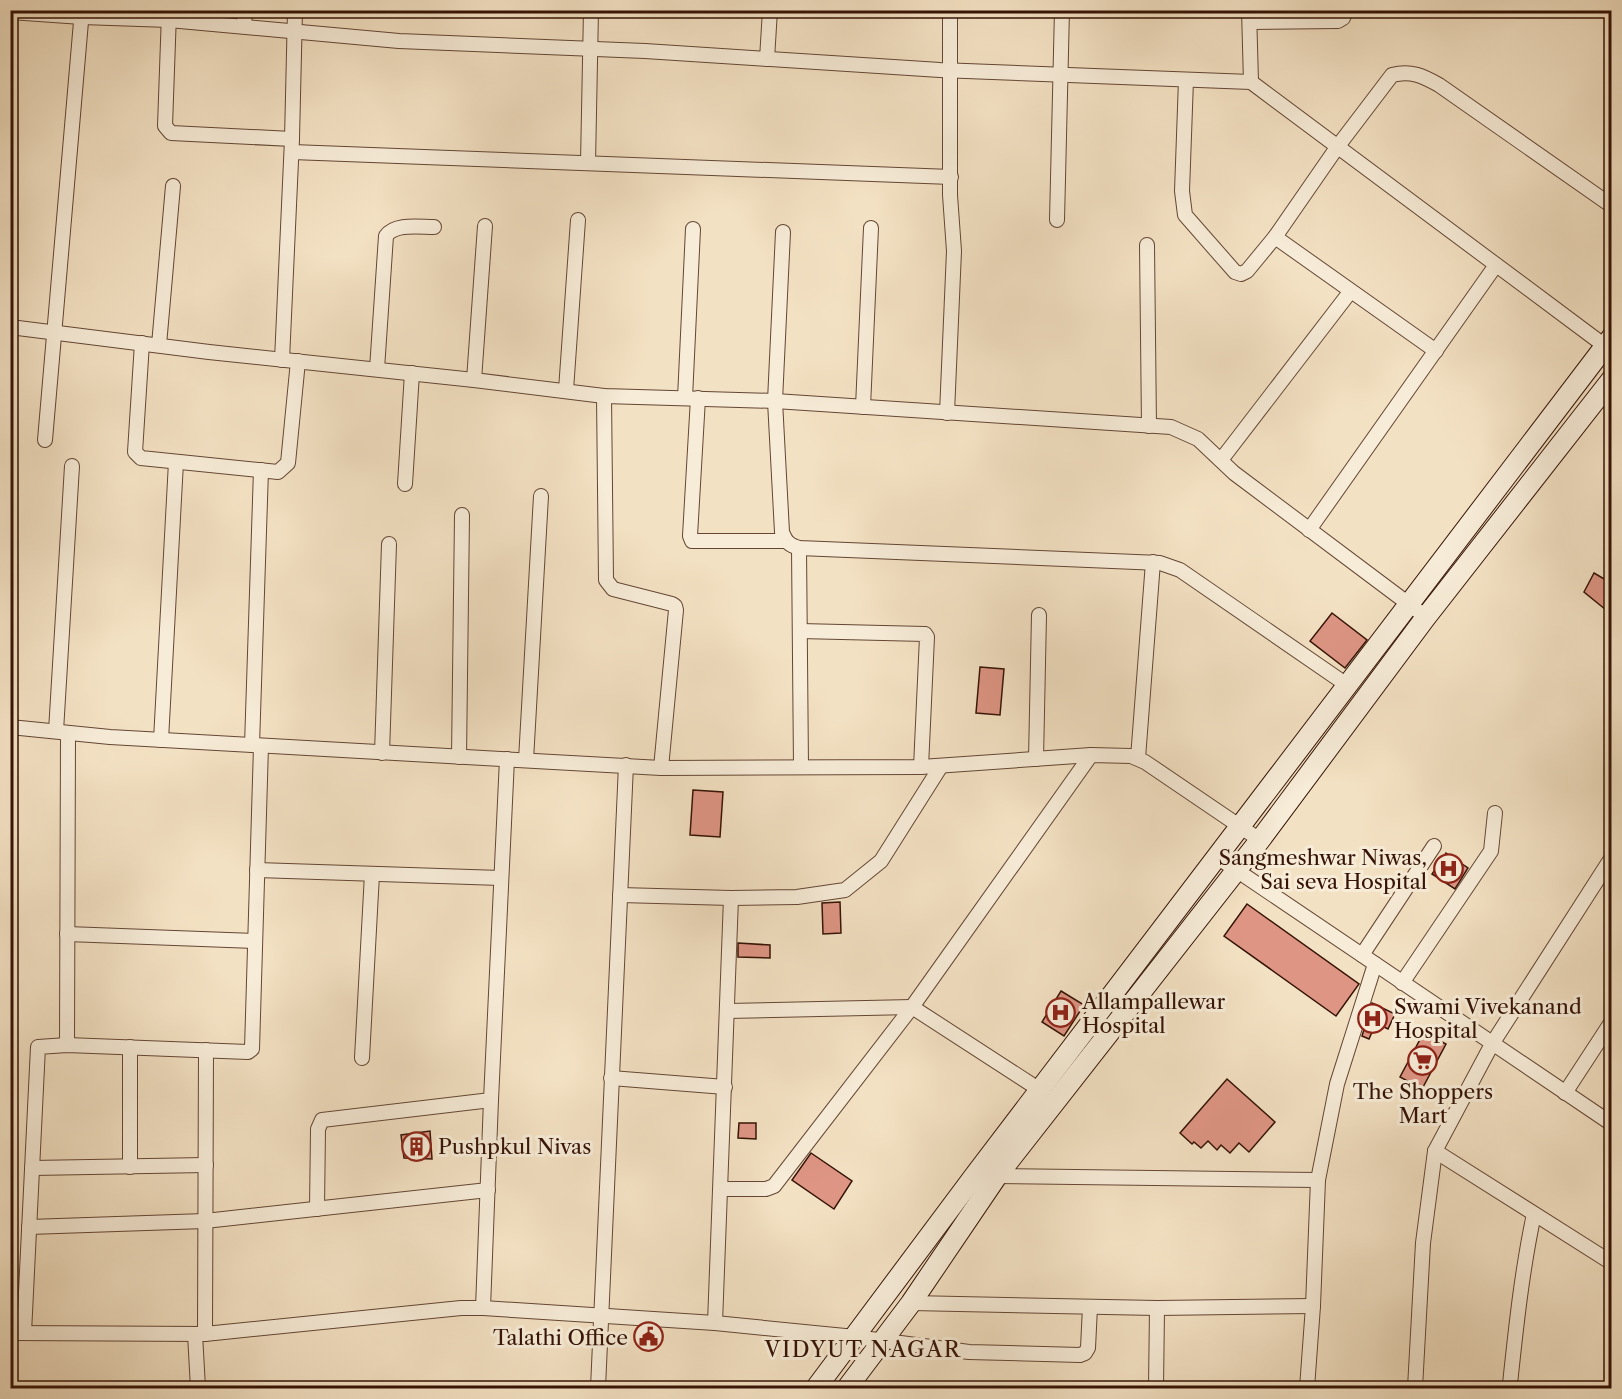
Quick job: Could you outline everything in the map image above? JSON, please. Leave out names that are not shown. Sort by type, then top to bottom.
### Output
[{"type":"main road","points":[[816,1389],[975,1174],[1608,342]]},
{"type":"main road","points":[[847,1389],[910,1303],[997,1176],[1260,840],[1426,617],[1611,380]]},
{"type":"street","points":[[244,26],[245,10]]},
{"type":"street","points":[[282,360],[292,145],[295,10]]},
{"type":"street","points":[[588,163],[591,10]]},
{"type":"street","points":[[767,59],[770,10]]},
{"type":"street","points":[[947,413],[954,251],[950,195],[950,10]]},
{"type":"street","points":[[1058,220],[1062,10]]},
{"type":"street","points":[[1251,82],[1250,16],[1338,21],[1343,18],[1346,10]]},
{"type":"street","points":[[10,12],[169,15],[244,26],[399,41],[591,48],[951,70],[1251,82],[1496,265],[1608,342]]},
{"type":"street","points":[[45,440],[82,14]]},
{"type":"street","points":[[169,15],[165,126],[171,133],[292,145],[588,163],[951,177]]},
{"type":"street","points":[[1186,80],[1182,191],[1185,215],[1235,272],[1241,274],[1247,271],[1275,237],[1338,146],[1392,75],[1410,72],[1419,74],[1439,85],[1611,206]]},
{"type":"street","points":[[159,345],[173,186]]},
{"type":"street","points":[[566,390],[578,220]]},
{"type":"street","points":[[474,380],[486,226]]},
{"type":"street","points":[[377,369],[386,236],[396,228],[434,227]]},
{"type":"street","points":[[863,407],[871,228]]},
{"type":"street","points":[[693,229],[690,536],[692,541],[785,541]]},
{"type":"street","points":[[783,232],[775,401],[782,532],[789,545],[799,548],[1153,562],[1180,570],[1347,685]]},
{"type":"street","points":[[1275,237],[1436,351]]},
{"type":"street","points":[[1147,245],[1149,426]]},
{"type":"street","points":[[1309,530],[1496,265]]},
{"type":"street","points":[[1221,460],[1350,292]]},
{"type":"street","points":[[10,327],[604,396],[775,401],[1171,427],[1197,440],[1309,530],[1426,617]]},
{"type":"street","points":[[141,344],[135,452],[141,459],[278,472],[288,463],[298,361]]},
{"type":"street","points":[[405,484],[411,373]]},
{"type":"street","points":[[604,396],[606,580],[613,589],[672,604],[676,610],[661,768]]},
{"type":"street","points":[[161,740],[176,462]]},
{"type":"street","points":[[67,1045],[62,732],[72,466]]},
{"type":"street","points":[[261,470],[257,870],[252,1049],[248,1052],[42,1045],[37,1050],[29,1227],[17,1333],[200,1334],[461,1308],[483,1308],[715,1323],[855,1337],[969,1352],[1080,1355],[1088,1348],[1090,1307]]},
{"type":"street","points":[[526,760],[541,496]]},
{"type":"street","points":[[459,757],[462,515]]},
{"type":"street","points":[[382,753],[389,544]]},
{"type":"street","points":[[799,548],[801,768]]},
{"type":"street","points":[[1138,758],[1153,562]]},
{"type":"street","points":[[1036,759],[1039,615]]},
{"type":"street","points":[[800,630],[925,634],[927,637],[921,767]]},
{"type":"street","points":[[10,727],[161,740],[661,768],[921,767],[1091,755],[1138,758],[1260,840]]},
{"type":"street","points":[[721,1189],[766,1189],[774,1186],[912,1007],[1091,755]]},
{"type":"street","points":[[483,1308],[507,759]]},
{"type":"street","points":[[598,1389],[626,765]]},
{"type":"street","points":[[620,895],[797,897],[845,890],[881,861],[941,766]]},
{"type":"street","points":[[1402,983],[1491,851],[1495,813]]},
{"type":"street","points":[[1362,955],[1434,846]]},
{"type":"street","points":[[1217,857],[1611,1124]]},
{"type":"street","points":[[1415,1389],[1423,1243],[1435,1150],[1492,1044],[1611,857]]},
{"type":"street","points":[[257,870],[501,878]]},
{"type":"street","points":[[362,1058],[372,874]]},
{"type":"street","points":[[715,1323],[731,898]]},
{"type":"street","points":[[67,934],[255,941]]},
{"type":"street","points":[[1307,1389],[1318,1180],[1336,1083],[1375,964]]},
{"type":"street","points":[[727,1011],[912,1007],[1040,1090]]},
{"type":"street","points":[[1565,1093],[1611,1022]]},
{"type":"street","points":[[130,1047],[130,1167]]},
{"type":"street","points":[[198,1389],[205,1221],[206,1050]]},
{"type":"street","points":[[611,1078],[725,1087]]},
{"type":"street","points":[[317,1209],[318,1129],[322,1120],[491,1100]]},
{"type":"street","points":[[1435,1150],[1611,1263]]},
{"type":"street","points":[[32,1168],[206,1165]]},
{"type":"street","points":[[975,1174],[1318,1180]]},
{"type":"street","points":[[29,1227],[205,1221],[488,1190]]},
{"type":"street","points":[[1510,1384],[1520,1291],[1534,1214]]},
{"type":"street","points":[[910,1303],[1157,1308],[1313,1306]]},
{"type":"street","points":[[1156,1389],[1157,1308]]},
{"type":"building","points":[[1594,573],[1611,583],[1611,614],[1584,592]]},
{"type":"building","points":[[1332,613],[1367,640],[1345,668],[1310,641]]},
{"type":"building","points":[[980,667],[1004,669],[1000,715],[976,713]]},
{"type":"building","points":[[693,790],[723,792],[720,837],[690,835]]},
{"type":"building","points":[[1446,853],[1468,868],[1455,889],[1432,874]]},
{"type":"building","points":[[840,902],[841,933],[823,934],[822,903]]},
{"type":"building","points":[[1247,904],[1359,984],[1336,1016],[1224,936]]},
{"type":"building","points":[[738,943],[770,945],[770,958],[738,957]]},
{"type":"building","points":[[1061,991],[1084,1005],[1064,1036],[1042,1022]]},
{"type":"building","points":[[1372,1003],[1395,1014],[1388,1029],[1376,1023],[1369,1039],[1362,1036]]},
{"type":"building","name":"The Shoppers Mart","points":[[1424,1032],[1446,1044],[1422,1089],[1400,1077]]},
{"type":"building","points":[[1227,1079],[1275,1122],[1249,1152],[1239,1143],[1230,1153],[1221,1145],[1217,1150],[1208,1141],[1201,1148],[1194,1142],[1192,1144],[1180,1133]]},
{"type":"building","points":[[739,1123],[756,1123],[756,1139],[738,1138]]},
{"type":"building","name":"Pushpkul Nivas","points":[[430,1131],[432,1159],[404,1158],[401,1135]]},
{"type":"building","points":[[811,1153],[852,1181],[834,1209],[792,1180]]},
{"type":"place","name":"Sangmeshwar Niwas, Sai seva Hospital","points":[[1448,869]]},
{"type":"place","name":"Allampallewar Hospital","points":[[1061,1013]]},
{"type":"place","name":"Swami Vivekanand Hospital","points":[[1373,1018]]},
{"type":"place","name":"The Shoppers Mart","points":[[1423,1060]]},
{"type":"place","name":"Pushpkul Nivas","points":[[417,1146]]},
{"type":"place","name":"Talathi Office","points":[[649,1337]]},
{"type":"district","name":"VIDYUT NAGAR","points":[[863,1349]]}]
